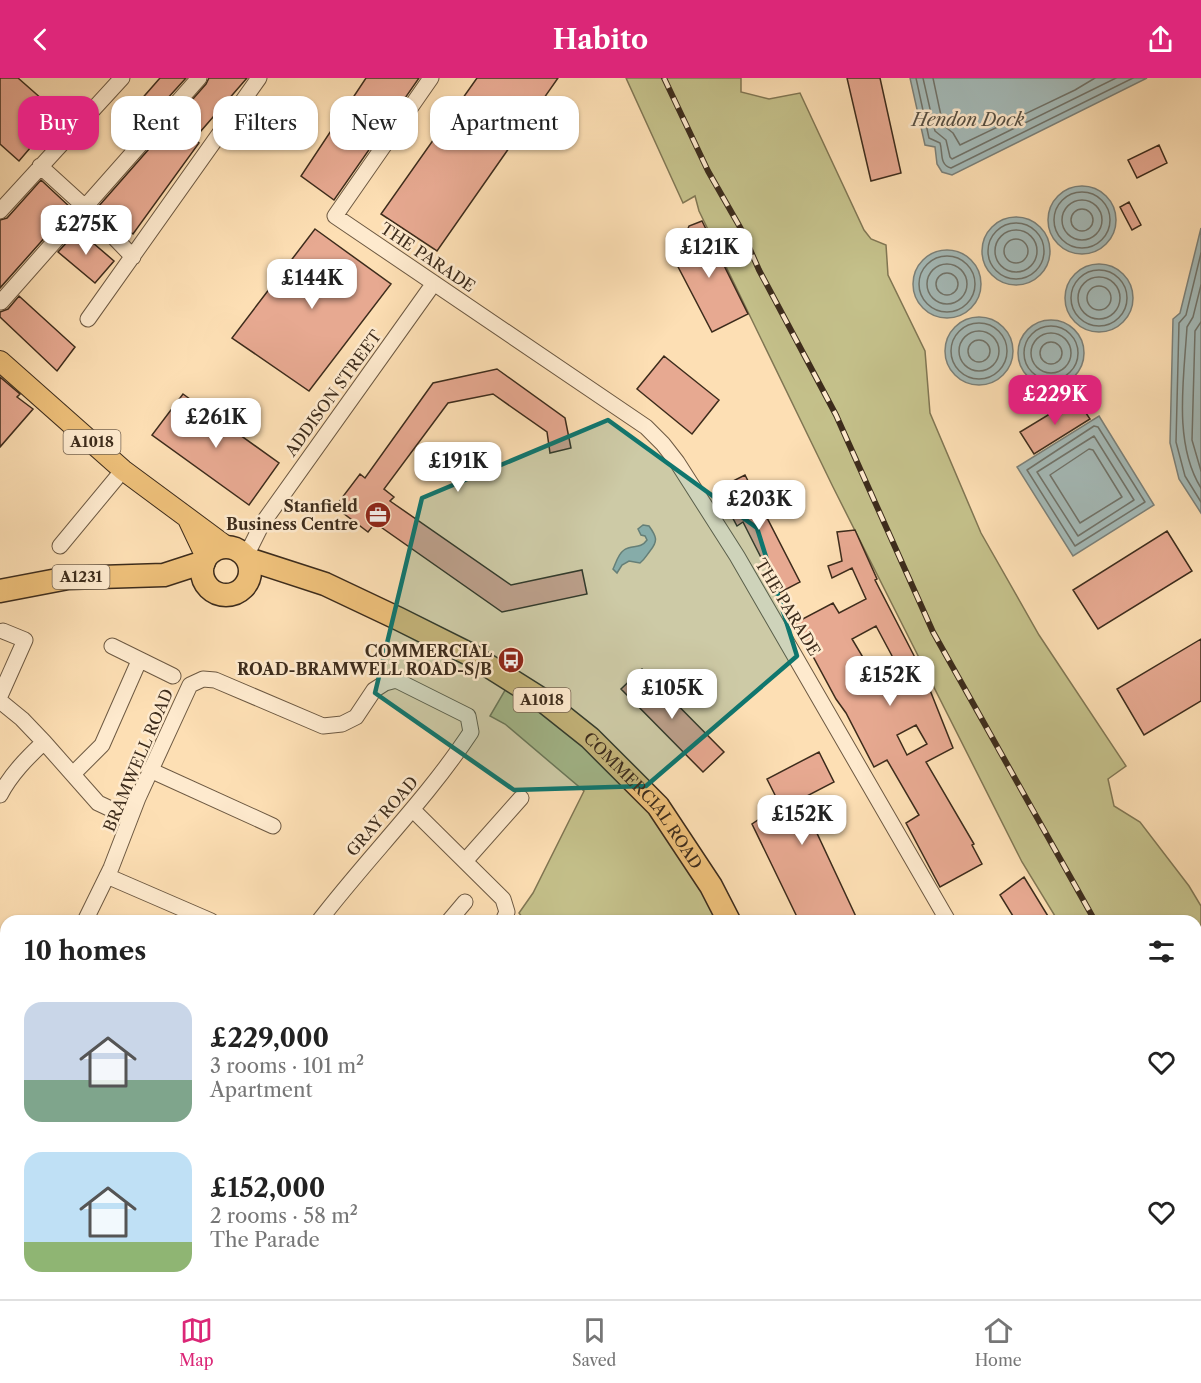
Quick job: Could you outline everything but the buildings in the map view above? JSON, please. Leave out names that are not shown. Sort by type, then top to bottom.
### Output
[{"type":"highway","points":[[242,590],[250,576],[238,552],[212,551],[205,560],[202,570],[206,584],[217,593],[230,595],[242,590],[262,577],[280,571]]},
{"type":"highway","name":"COMMERCIAL ROAD","points":[[238,552],[280,571],[325,584],[406,622],[471,655],[542,699],[590,738],[658,806],[711,885],[726,915]]},
{"type":"highway","name":"A1231","points":[[164,575],[205,560]]},
{"type":"highway","name":"A1231","points":[[0,591],[68,578],[164,575],[217,593]]},
{"type":"main road","name":"A1018","points":[[0,361],[123,470],[188,519],[238,552]]},
{"type":"main road","name":"A1018","points":[[188,519],[205,560]]},
{"type":"street","points":[[0,211],[122,78]]},
{"type":"street","points":[[1,302],[199,78]]},
{"type":"street","points":[[88,319],[260,78]]},
{"type":"street","name":"THE PARADE","points":[[431,78],[335,216],[645,427],[663,444],[737,556],[945,915]]},
{"type":"street","points":[[40,166],[85,207],[133,257]]},
{"type":"street","name":"ADDISON STREET","points":[[238,552],[262,524],[434,283]]},
{"type":"street","points":[[60,546],[123,470]]},
{"type":"street","points":[[0,696],[25,640],[3,631]]},
{"type":"street","points":[[112,646],[173,676]]},
{"type":"street","points":[[73,774],[102,745],[139,661]]},
{"type":"street","name":"BRAMWELL ROAD","points":[[88,915],[127,830],[150,770],[190,685],[203,679],[214,680],[323,726],[342,724],[356,717],[374,690],[385,683],[396,680],[468,716],[471,732]]},
{"type":"street","points":[[0,700],[22,718],[98,803],[130,818]]},
{"type":"street","name":"GRAY ROAD","points":[[323,915],[348,882],[413,810],[471,732]]},
{"type":"street","points":[[0,795],[5,784],[26,758],[44,742]]},
{"type":"street","points":[[150,770],[273,826]]},
{"type":"street","points":[[466,860],[521,798]]},
{"type":"street","points":[[413,810],[503,899],[505,915]]},
{"type":"street","points":[[107,876],[197,915]]},
{"type":"street","points":[[454,915],[465,902]]},
{"type":"highlighted area","points":[[608,420],[757,528],[797,656],[646,786],[514,790],[375,693],[422,498]]},
{"type":"shaded area","points":[[626,78],[741,78],[741,92],[769,99],[800,93],[864,230],[871,239],[886,245],[888,275],[925,351],[930,413],[981,533],[1039,635],[1126,766],[1108,779],[1114,806],[1140,822],[1189,886],[1201,906],[1201,915],[1054,915],[1022,862],[833,487],[699,211],[695,196],[683,203]]},
{"type":"shaded area","points":[[511,680],[658,806],[725,915],[520,915],[519,913],[533,893],[584,791],[505,724],[490,716]]},
{"type":"water","name":"Hendon Dock","points":[[910,78],[1147,78],[952,175],[942,172],[937,164],[935,147],[925,145]]},
{"type":"water","points":[[1082,186],[1095,189],[1106,196],[1113,207],[1116,220],[1113,233],[1106,244],[1095,251],[1082,254],[1069,251],[1058,244],[1051,233],[1048,220],[1051,207],[1058,196],[1069,189]]},
{"type":"water","points":[[1009,217],[1023,217],[1035,222],[1045,232],[1050,251],[1045,270],[1035,280],[1023,285],[1009,285],[997,280],[987,270],[982,258],[982,244],[987,232],[997,222]]},
{"type":"water","points":[[1201,228],[1201,513],[1179,479],[1170,443],[1173,319],[1180,313]]},
{"type":"water","points":[[947,250],[960,253],[971,260],[978,271],[981,284],[978,297],[971,308],[960,315],[947,318],[934,315],[923,308],[916,297],[913,284],[916,271],[923,260],[934,253]]},
{"type":"water","points":[[1106,264],[1118,270],[1127,279],[1133,291],[1131,311],[1123,322],[1106,332],[1092,332],[1075,322],[1067,311],[1065,291],[1075,274],[1086,266]]},
{"type":"water","points":[[979,317],[992,320],[1003,327],[1010,338],[1013,351],[1010,364],[1003,375],[992,382],[979,385],[966,382],[955,375],[948,364],[945,351],[948,338],[955,327],[966,320]]},
{"type":"water","points":[[1044,320],[1058,320],[1070,325],[1079,334],[1084,353],[1082,366],[1075,377],[1058,386],[1044,386],[1032,381],[1023,372],[1018,360],[1018,346],[1023,334],[1032,325]]},
{"type":"water","points":[[1099,416],[1154,505],[1073,556],[1017,467]]},
{"type":"water","points":[[643,525],[649,526],[654,533],[656,539],[654,544],[640,563],[629,561],[622,565],[617,573],[613,569],[622,552],[627,548],[642,545],[647,540],[638,529]]},
{"type":"railway","points":[[664,78],[708,171],[741,229],[759,270],[836,415],[933,632],[1092,915]]},
{"type":"place","name":"Stanfield Business Centre","points":[[378,515]]},
{"type":"place","name":"COMMERCIAL ROAD-BRAMWELL ROAD-S/B","points":[[511,660]]}]
